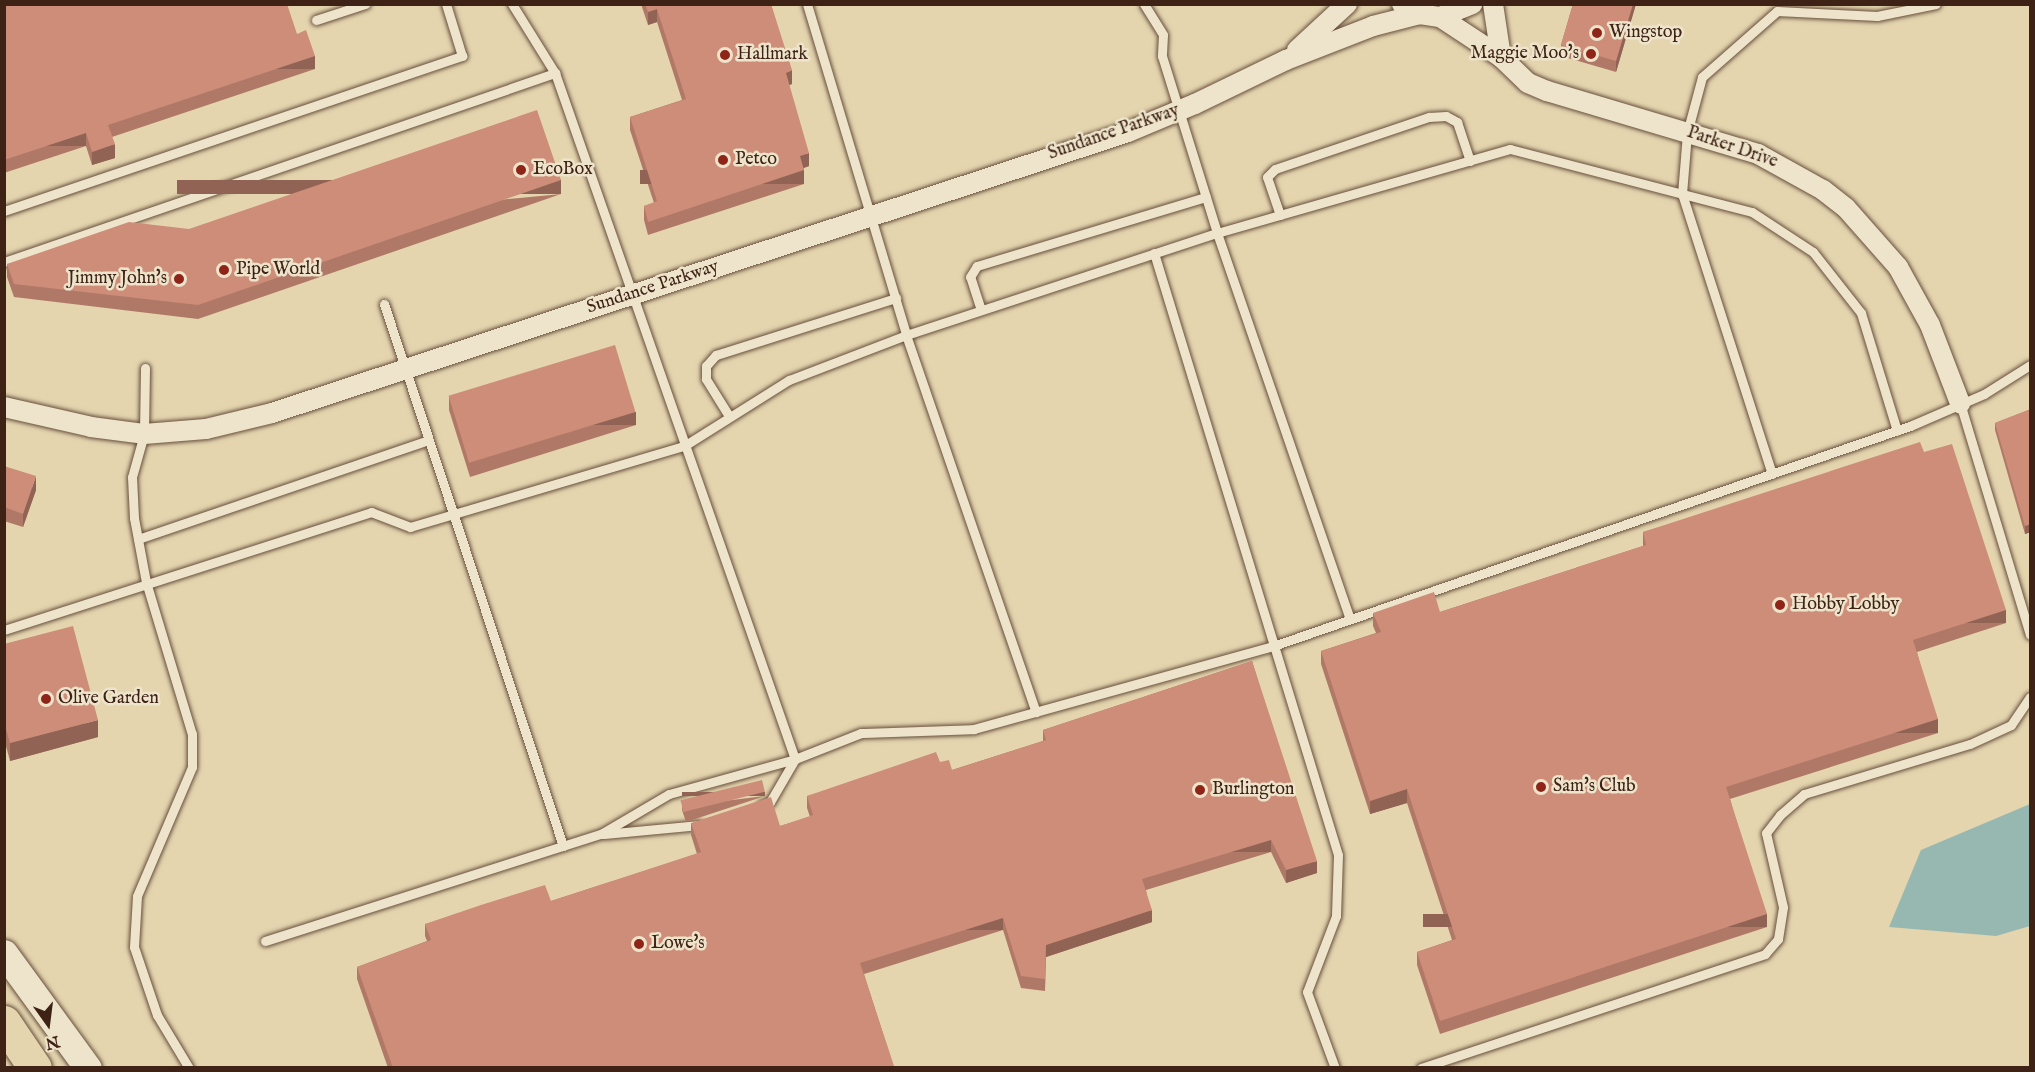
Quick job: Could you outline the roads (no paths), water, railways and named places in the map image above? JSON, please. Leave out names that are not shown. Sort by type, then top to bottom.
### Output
[{"type":"highway","points":[[4,1022],[35,1068]]},
{"type":"main road","points":[[4,953],[88,1068]]},
{"type":"street","name":"Sundance Parkway","points":[[1286,60],[1347,4]]},
{"type":"street","points":[[1402,4],[1420,14],[1440,17],[1462,12],[1472,4]]},
{"type":"street","points":[[1493,4],[1500,57]]},
{"type":"street","name":"Sundance Parkway","points":[[4,406],[91,427],[144,434],[217,427],[406,370],[1128,132],[1179,111],[1286,60],[1373,26],[1420,14]]},
{"type":"street","name":"Parker Drive","points":[[1440,17],[1500,57],[1528,83],[1546,91],[1687,133],[1784,166],[1846,208],[1898,267],[1930,325],[1960,404]]},
{"type":"lane","points":[[316,20],[365,4]]},
{"type":"lane","points":[[4,211],[462,56],[446,4]]},
{"type":"lane","points":[[512,4],[555,73],[795,759],[770,802],[750,809]]},
{"type":"lane","points":[[807,4],[873,215],[906,335],[1036,712]]},
{"type":"lane","points":[[1144,4],[1163,35],[1162,56],[1217,233],[1350,619]]},
{"type":"lane","points":[[1772,474],[1682,194],[1687,133],[1702,77],[1777,11],[1877,16],[1936,4]]},
{"type":"lane","points":[[4,262],[555,73]]},
{"type":"lane","points":[[1280,215],[1267,177],[1275,169],[1429,117],[1446,116],[1457,122],[1470,161]]},
{"type":"lane","points":[[4,630],[147,582],[371,512],[410,527],[684,446],[789,380],[906,335],[1217,233],[1510,149],[1752,212],[1820,259],[1861,313],[1897,431]]},
{"type":"lane","points":[[981,310],[970,276],[977,266],[1206,197]]},
{"type":"lane","points":[[1154,253],[1276,645],[1338,855],[1336,916],[1307,992],[1335,1068]]},
{"type":"lane","points":[[729,416],[706,379],[706,366],[716,355],[896,298]]},
{"type":"lane","points":[[384,304],[563,846]]},
{"type":"lane","points":[[265,940],[601,834],[669,794],[795,759],[861,733],[974,729],[1276,645],[1897,431],[1984,394],[2031,365]]},
{"type":"lane","points":[[145,368],[144,434],[132,477],[138,539],[147,582],[192,734],[192,767],[170,826],[137,896],[134,947],[157,1016],[189,1068]]},
{"type":"lane","points":[[1960,404],[2031,635]]},
{"type":"lane","points":[[138,539],[429,440]]},
{"type":"lane","points":[[1421,1068],[1765,954],[1778,939],[1783,907],[1766,833],[1780,815],[1804,794],[1990,735],[2011,725],[2031,697]]},
{"type":"lane","points":[[601,834],[689,829],[709,822]]},
{"type":"water","points":[[2030,804],[2030,926],[1996,936],[1889,927],[1921,850]]},
{"type":"place","name":"Wingstop","points":[[1597,33]]},
{"type":"place","name":"Maggie Moo's","points":[[1591,54]]},
{"type":"place","name":"Hallmark","points":[[725,55]]},
{"type":"place","name":"Petco","points":[[723,160]]},
{"type":"place","name":"EcoBox","points":[[521,170]]},
{"type":"place","name":"Pipe World","points":[[224,270]]},
{"type":"place","name":"Jimmy John's","points":[[179,279]]},
{"type":"place","name":"Hobby Lobby","points":[[1780,605]]},
{"type":"place","name":"Olive Garden","points":[[46,699]]},
{"type":"place","name":"Sam's Club","points":[[1541,787]]},
{"type":"place","name":"Burlington","points":[[1200,790]]},
{"type":"place","name":"Lowe's","points":[[639,944]]}]
